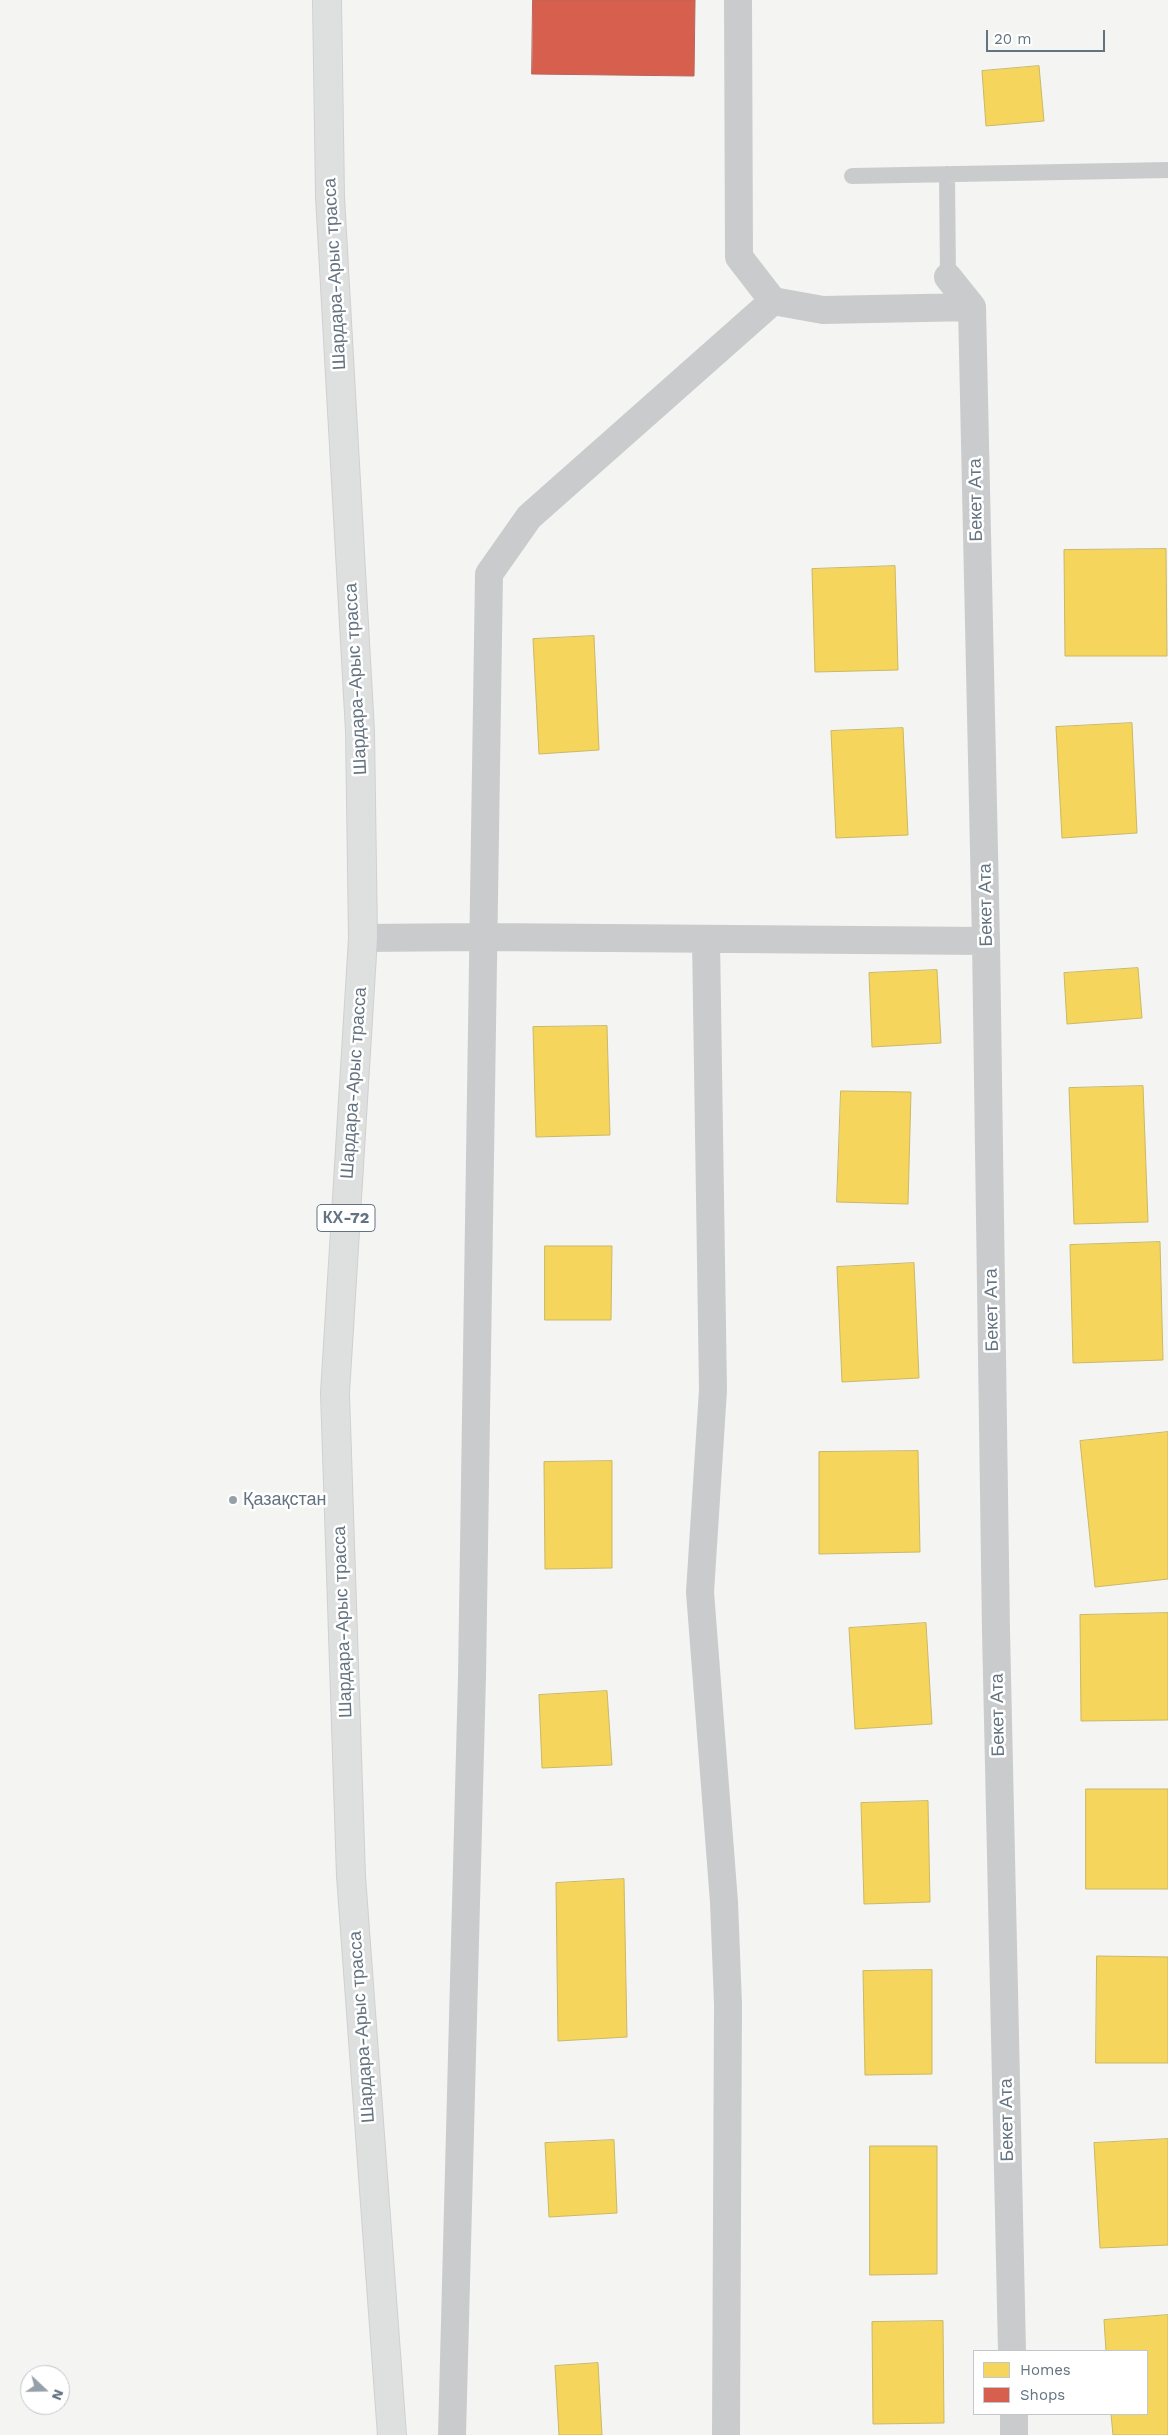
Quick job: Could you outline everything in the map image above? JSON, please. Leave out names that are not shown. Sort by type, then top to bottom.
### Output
[{"type":"main road","name":"Шардара-Арыс трасса","points":[[327,0],[330,197],[360,731],[363,938],[335,1393],[351,1876],[392,2435]]},
{"type":"street","points":[[738,0],[739,257],[773,301],[823,310],[972,307]]},
{"type":"street","points":[[948,277],[972,307]]},
{"type":"street","points":[[452,2435],[472,1676],[489,574],[529,517],[773,301]]},
{"type":"street","name":"Бекет Ата","points":[[972,307],[986,941],[996,1631],[1012,2350]]},
{"type":"street","points":[[363,938],[482,936],[706,940],[986,941]]},
{"type":"street","points":[[706,940],[713,1390],[700,1592],[724,1902],[728,2004],[726,2435]]},
{"type":"street","points":[[1014,2415],[1014,2435]]},
{"type":"lane","points":[[852,176],[1168,170]]},
{"type":"lane","points":[[947,174],[948,277]]},
{"type":"building: Homes","points":[[1039,66],[1044,121],[986,126],[982,71]]},
{"type":"building: Homes","points":[[1166,549],[1167,656],[1065,656],[1064,550]]},
{"type":"building: Homes","points":[[895,566],[898,670],[815,672],[812,569]]},
{"type":"building: Homes","points":[[594,636],[599,750],[539,754],[533,639]]},
{"type":"building: Homes","points":[[1132,723],[1137,833],[1062,838],[1056,727]]},
{"type":"building: Homes","points":[[903,728],[908,835],[836,838],[831,731]]},
{"type":"building: Homes","points":[[1138,968],[1142,1018],[1067,1024],[1064,973]]},
{"type":"building: Homes","points":[[937,970],[941,1043],[872,1047],[869,973]]},
{"type":"building: Homes","points":[[607,1026],[610,1135],[536,1137],[533,1027]]},
{"type":"building: Homes","points":[[1143,1086],[1148,1222],[1074,1224],[1069,1088]]},
{"type":"building: Homes","points":[[841,1091],[911,1092],[908,1204],[837,1202]]},
{"type":"building: Homes","points":[[1160,1242],[1163,1360],[1073,1363],[1070,1245]]},
{"type":"building: Homes","points":[[545,1246],[612,1246],[611,1320],[545,1320]]},
{"type":"building: Homes","points":[[914,1263],[919,1378],[842,1382],[837,1267]]},
{"type":"building: Homes","points":[[1168,1432],[1168,1579],[1095,1587],[1080,1441]]},
{"type":"building: Homes","points":[[918,1451],[920,1552],[819,1554],[819,1452]]},
{"type":"building: Homes","points":[[612,1461],[612,1568],[545,1569],[544,1462]]},
{"type":"building: Homes","points":[[1168,1613],[1168,1720],[1081,1721],[1080,1615]]},
{"type":"building: Homes","points":[[926,1623],[932,1724],[855,1729],[849,1628]]},
{"type":"building: Homes","points":[[607,1691],[612,1765],[542,1768],[539,1695]]},
{"type":"building: Homes","points":[[1086,1789],[1168,1789],[1168,1889],[1086,1889]]},
{"type":"building: Homes","points":[[928,1801],[930,1902],[864,1904],[861,1803]]},
{"type":"building: Homes","points":[[624,1879],[627,2037],[558,2041],[556,1883]]},
{"type":"building: Homes","points":[[1097,1956],[1168,1957],[1168,2063],[1096,2063]]},
{"type":"building: Homes","points":[[932,1970],[932,2074],[865,2075],[863,1971]]},
{"type":"building: Homes","points":[[1168,2139],[1168,2245],[1100,2248],[1094,2143]]},
{"type":"building: Homes","points":[[614,2140],[617,2213],[549,2217],[545,2143]]},
{"type":"building: Homes","points":[[870,2146],[937,2146],[937,2274],[870,2275]]},
{"type":"building: Homes","points":[[1168,2315],[1168,2435],[1113,2435],[1111,2415],[1148,2415],[1148,2350],[1106,2350],[1104,2320]]},
{"type":"building: Homes","points":[[943,2321],[944,2423],[873,2424],[872,2322]]},
{"type":"building: Homes","points":[[598,2363],[602,2435],[559,2435],[555,2366]]},
{"type":"building: Shops","points":[[533,0],[695,0],[694,76],[532,74]]},
{"type":"place","name":"Қазақстан","points":[[233,1500]]}]
